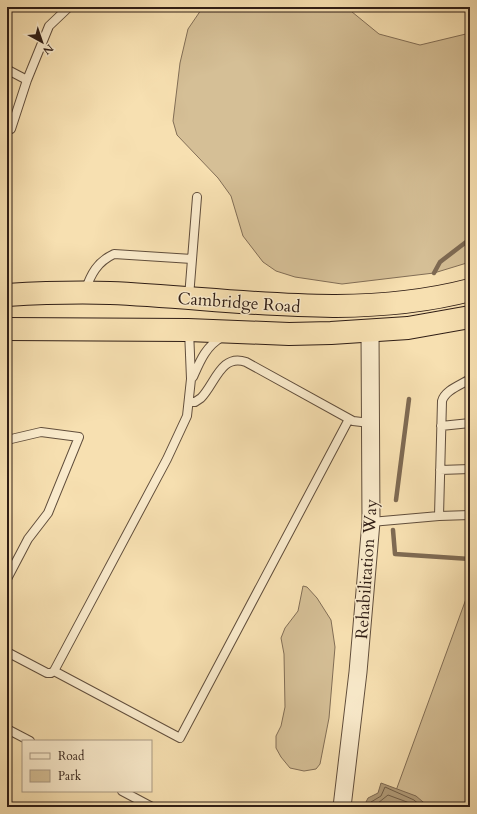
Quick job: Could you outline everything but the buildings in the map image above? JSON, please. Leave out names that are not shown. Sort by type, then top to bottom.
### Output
[{"type":"highway","name":"Cambridge Road","points":[[7,295],[84,293],[189,298],[290,306],[356,306],[417,301],[470,290]]},
{"type":"highway","points":[[188,330],[189,298]]},
{"type":"highway","name":"Cambridge Road","points":[[7,329],[188,330],[296,334],[408,328],[470,317]]},
{"type":"street","name":"Rehabilitation Way","points":[[342,807],[358,672],[371,522],[370,330]]},
{"type":"lane","points":[[12,129],[27,80],[49,26],[69,7]]},
{"type":"lane","points":[[8,70],[27,80]]},
{"type":"lane","points":[[189,298],[197,197]]},
{"type":"lane","points":[[84,293],[91,275],[98,265],[106,258],[114,254],[192,259]]},
{"type":"lane","points":[[7,652],[47,673],[54,671],[167,459],[187,416],[192,379],[188,330]]},
{"type":"lane","points":[[192,379],[200,361],[215,341],[224,336],[247,332]]},
{"type":"lane","points":[[190,402],[195,402],[201,398],[226,364],[232,360],[240,360],[349,419],[359,423],[370,423]]},
{"type":"lane","points":[[439,516],[443,396],[470,379]]},
{"type":"lane","points":[[54,671],[180,738],[349,419]]},
{"type":"lane","points":[[441,426],[470,423]]},
{"type":"lane","points":[[7,440],[41,432],[79,437],[48,513],[28,539],[7,579]]},
{"type":"lane","points":[[440,470],[470,469]]},
{"type":"lane","points":[[371,522],[470,515]]},
{"type":"lane","points":[[7,729],[28,740]]},
{"type":"lane","points":[[124,792],[152,807]]},
{"type":"green space","points":[[203,7],[346,7],[379,34],[420,45],[470,33],[470,80],[468,86],[470,95],[470,262],[434,273],[342,284],[295,277],[276,271],[263,262],[243,236],[231,196],[218,178],[177,135],[173,121],[180,63],[188,29]]},
{"type":"green space","points":[[303,586],[307,587],[317,598],[331,620],[335,647],[329,718],[320,764],[316,769],[304,771],[290,768],[276,748],[276,736],[281,726],[285,707],[284,654],[281,638],[285,628],[298,611]]},
{"type":"green space","points":[[470,588],[470,807],[390,807]]},
{"type":"water","points":[[381,783],[416,796],[429,807],[364,806],[368,798],[378,793]]},
{"type":"waterway","points":[[434,273],[440,262],[470,239]]},
{"type":"waterway","points":[[396,500],[409,399]]},
{"type":"waterway","points":[[393,530],[395,554],[470,559]]}]
